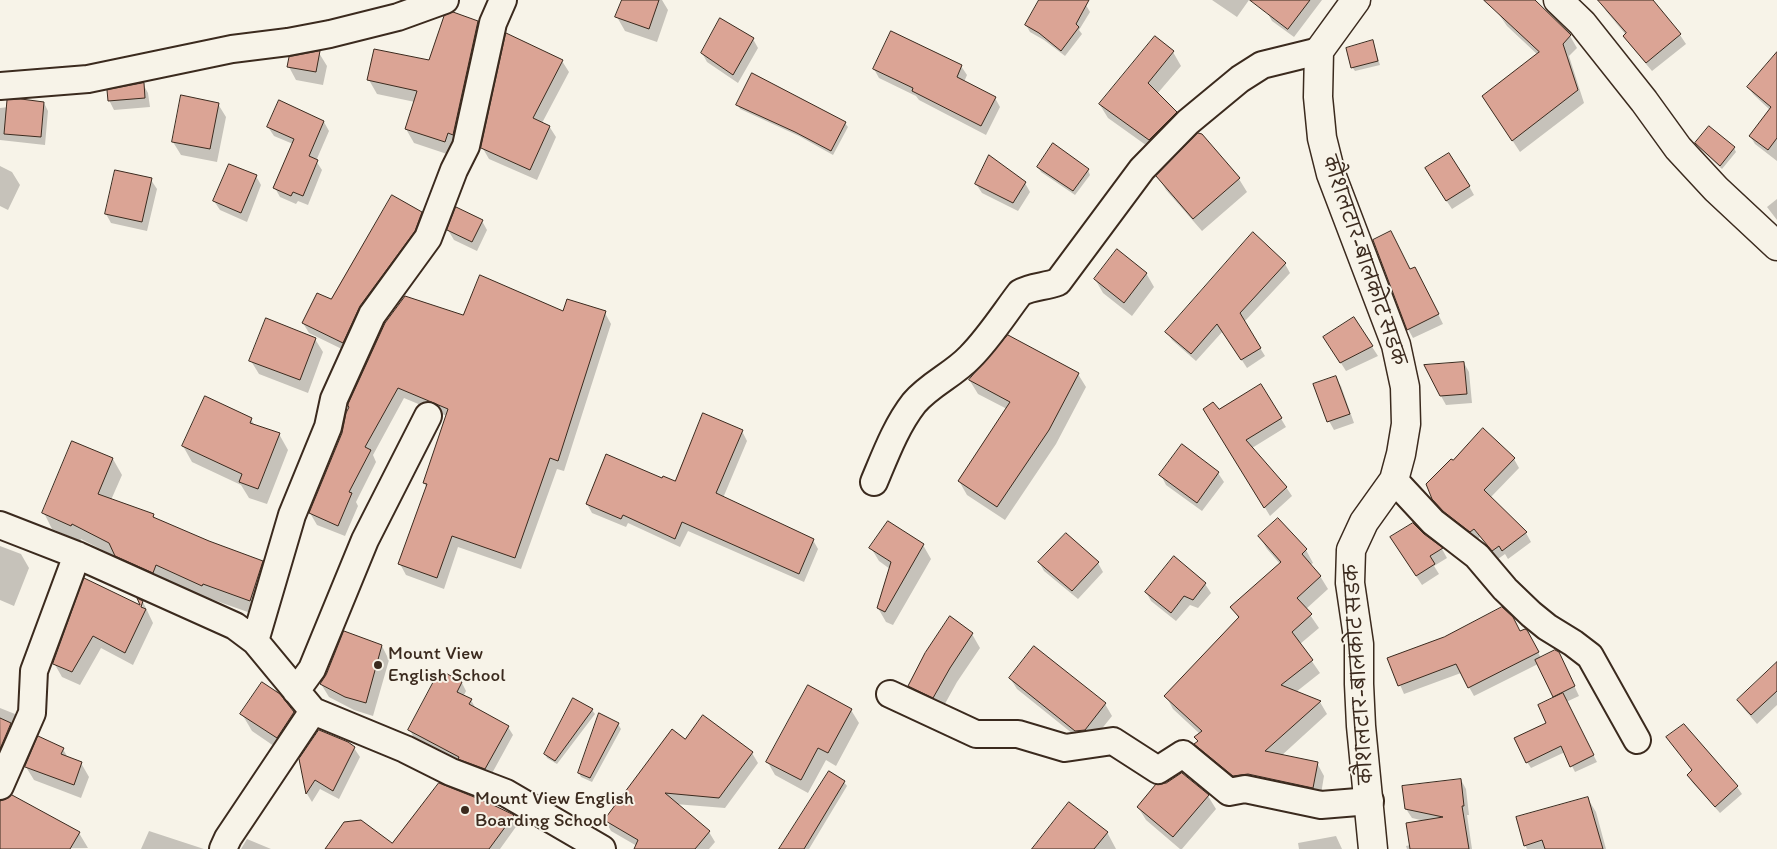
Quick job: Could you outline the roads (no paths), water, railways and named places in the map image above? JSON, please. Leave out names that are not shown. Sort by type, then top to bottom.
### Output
[{"type":"main road","points":[[1319,51],[1356,0]]},
{"type":"main road","points":[[1558,0],[1582,23],[1644,101],[1678,148],[1716,189],[1777,246]]},
{"type":"main road","name":"कौशलटार-बालकोट सडक","points":[[1319,51],[1318,97],[1322,138],[1331,174],[1396,345],[1405,387],[1406,424],[1394,480],[1364,522],[1351,550],[1350,584],[1359,644],[1358,684],[1361,726],[1374,849]]},
{"type":"street","points":[[0,86],[88,79],[232,49],[313,37],[398,17],[445,0]]},
{"type":"street","points":[[255,641],[292,515],[328,427],[334,399],[372,315],[428,238],[454,170],[466,146],[493,24],[503,0]]},
{"type":"street","points":[[874,482],[913,404],[928,388],[971,356],[1020,293],[1026,289],[1049,286],[1058,282],[1142,169],[1188,122],[1240,79],[1262,66],[1319,51]]},
{"type":"street","points":[[296,691],[312,669],[365,540],[428,416]]},
{"type":"street","points":[[1394,480],[1433,522],[1477,556],[1531,614],[1590,656],[1637,740]]},
{"type":"street","points":[[0,525],[77,555],[235,626],[255,641],[313,711],[405,749],[451,772],[506,793],[602,849]]},
{"type":"street","points":[[0,786],[32,713],[34,671],[77,555]]},
{"type":"street","points":[[890,694],[976,734],[1018,734],[1065,748],[1113,741],[1158,770],[1183,754],[1229,792],[1245,789],[1320,805],[1370,801]]},
{"type":"street","points":[[223,849],[228,838],[313,711]]},
{"type":"place","name":"Mount View English School","points":[[378,665]]},
{"type":"place","name":"Mount View English Boarding School","points":[[465,810]]}]
